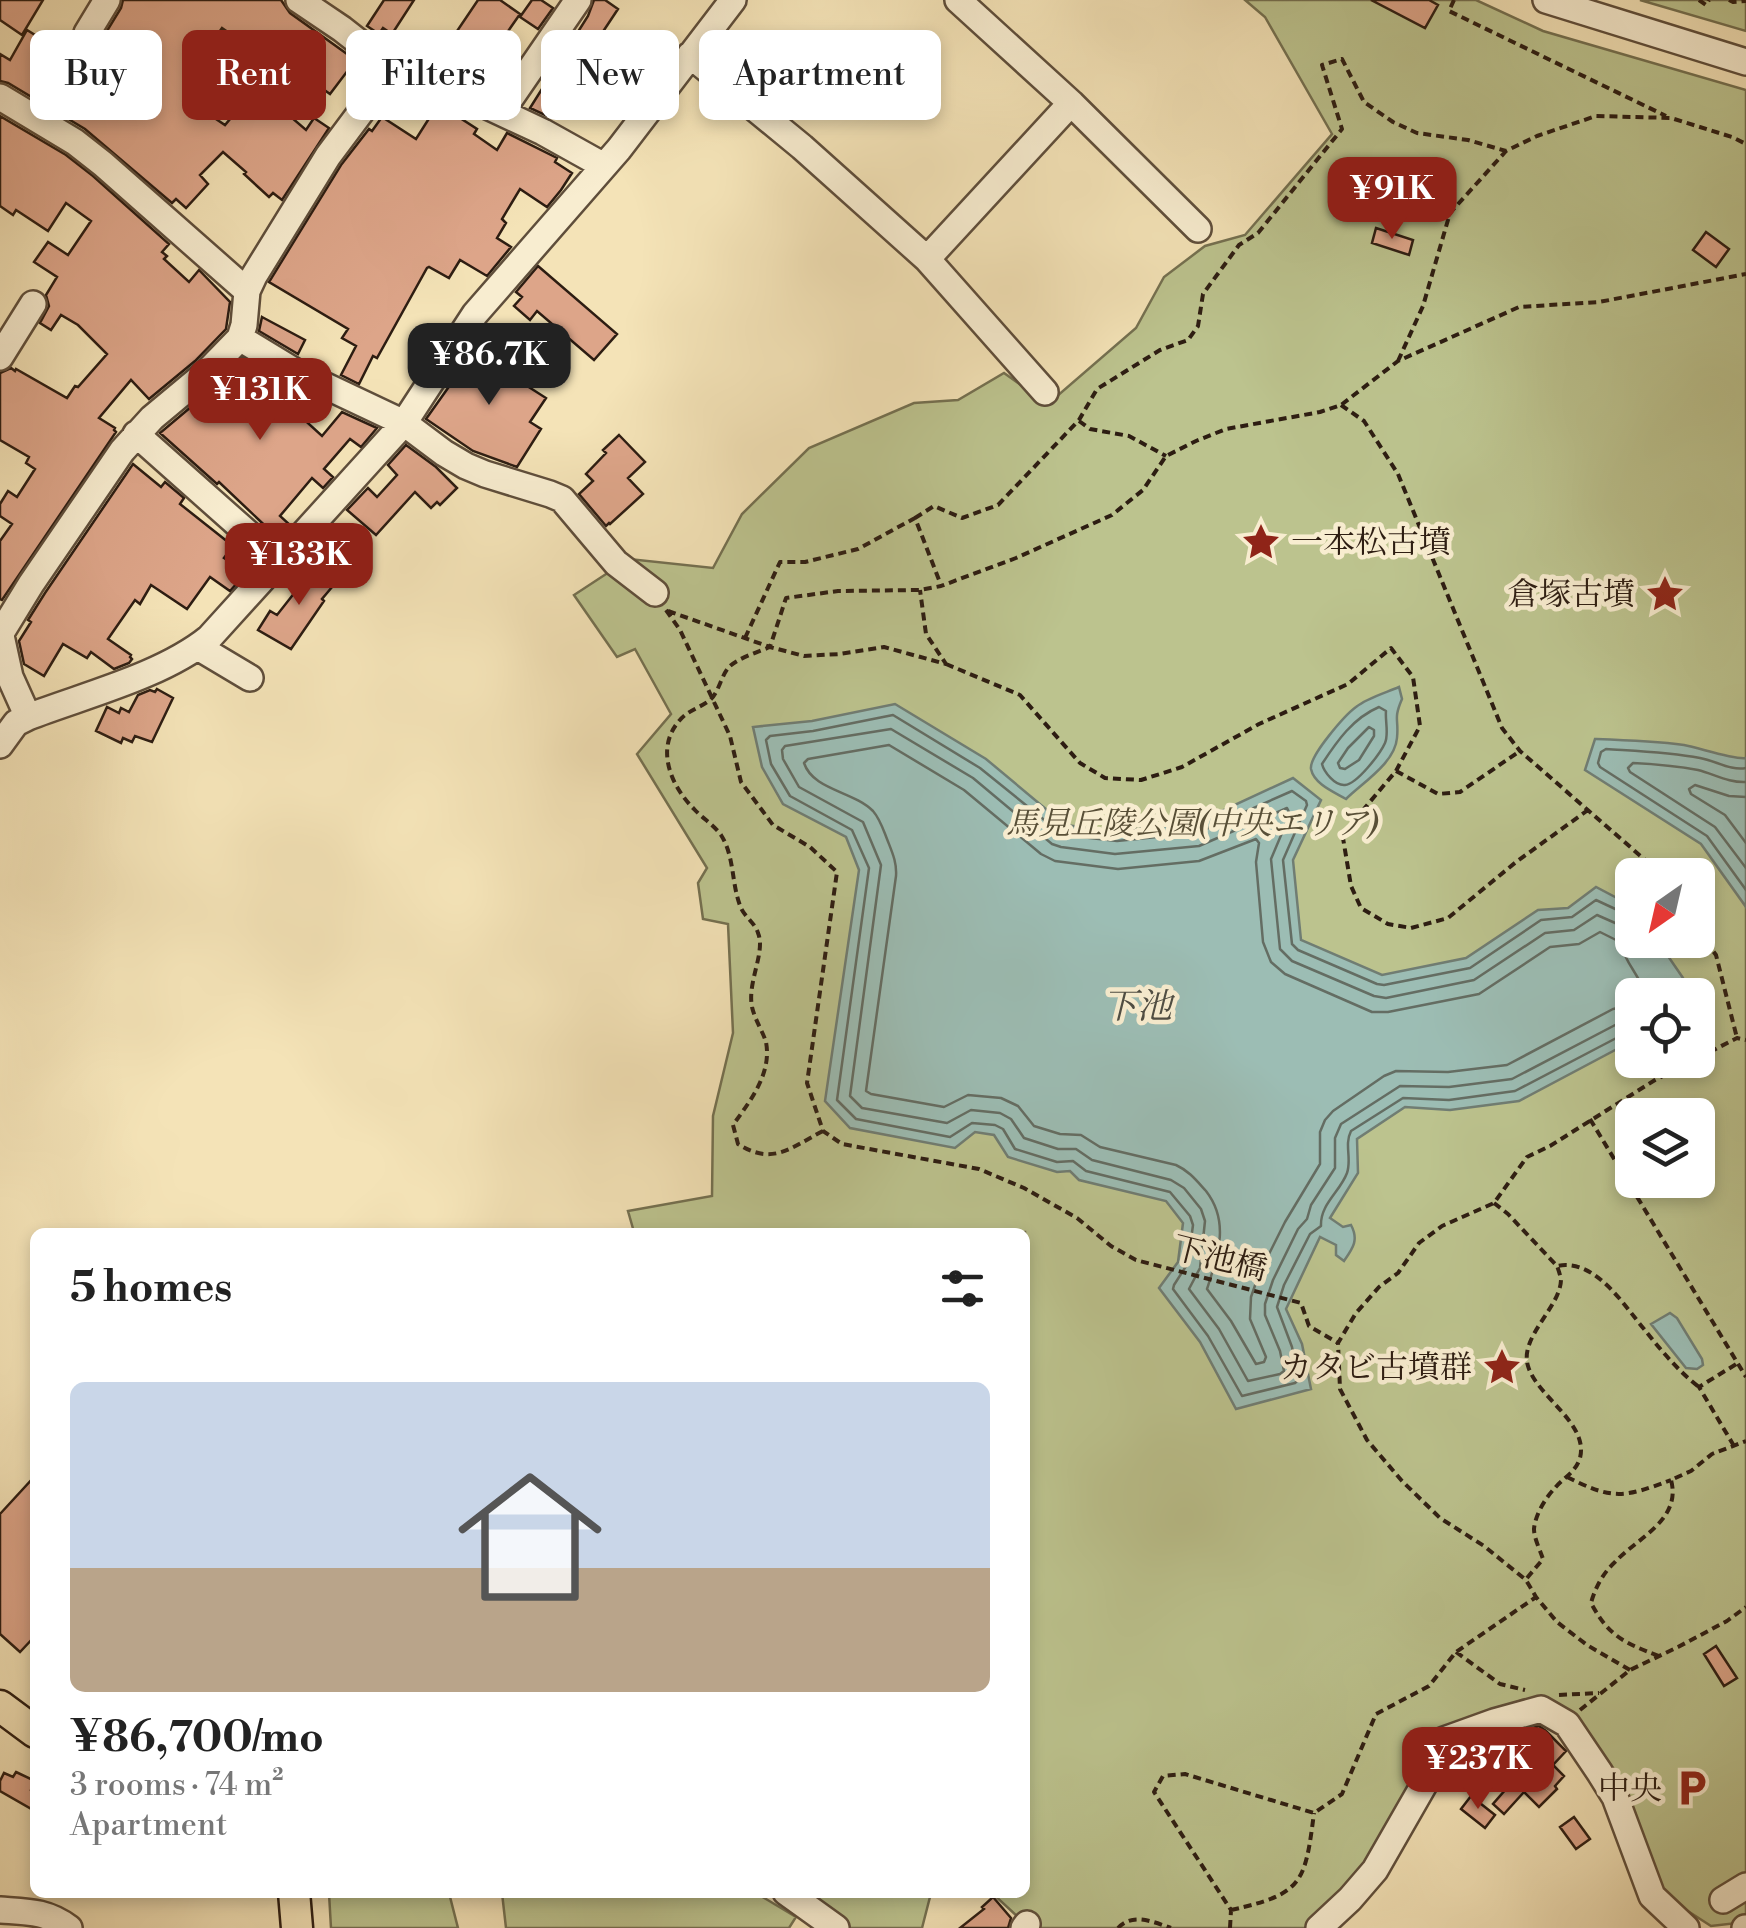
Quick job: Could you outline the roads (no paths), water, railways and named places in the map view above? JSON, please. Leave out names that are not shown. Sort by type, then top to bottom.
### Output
[{"type":"main road","points":[[0,1706],[30,1728]]},
{"type":"main road","points":[[294,1898],[297,1928]]},
{"type":"street","points":[[90,30],[107,0]]},
{"type":"street","points":[[299,0],[346,32]]},
{"type":"street","points":[[521,83],[578,0]]},
{"type":"street","points":[[0,745],[16,723],[28,716],[167,665],[209,638],[404,423],[475,314],[635,129],[733,0]]},
{"type":"street","points":[[958,0],[1072,103],[1198,229]]},
{"type":"street","points":[[1546,0],[1746,62]]},
{"type":"street","points":[[690,56],[802,146],[926,259],[1046,392]]},
{"type":"street","points":[[0,97],[104,164],[247,291]]},
{"type":"street","points":[[926,259],[1072,103]]},
{"type":"street","points":[[28,716],[10,676],[0,632],[136,434],[240,338],[247,291],[254,276],[354,120]]},
{"type":"street","points":[[517,120],[604,166]]},
{"type":"street","points":[[0,357],[33,304]]},
{"type":"street","points":[[240,338],[294,371],[404,423],[466,466],[562,500],[616,562],[655,594]]},
{"type":"street","points":[[136,434],[279,561]]},
{"type":"street","points":[[198,647],[250,678]]},
{"type":"street","points":[[1320,1928],[1375,1870],[1426,1781],[1444,1740],[1541,1709],[1567,1724],[1615,1797],[1652,1896],[1686,1928]]},
{"type":"street","points":[[1723,1900],[1746,1886]]},
{"type":"street","points":[[794,1898],[836,1928]]},
{"type":"street","points":[[0,1910],[41,1913],[69,1928]]},
{"type":"water","points":[[1399,687],[1402,699],[1397,738],[1384,764],[1346,799],[1320,783],[1311,769],[1312,763],[1329,736],[1360,704]]},
{"type":"water","name":"下池","points":[[895,704],[986,759],[1065,825],[1116,831],[1196,823],[1293,778],[1321,800],[1293,860],[1301,940],[1382,975],[1466,958],[1538,910],[1568,908],[1596,887],[1615,897],[1615,958],[1669,958],[1683,978],[1615,978],[1615,1050],[1519,1101],[1450,1110],[1405,1107],[1357,1139],[1358,1173],[1330,1218],[1343,1227],[1351,1225],[1355,1235],[1352,1248],[1344,1261],[1336,1255],[1336,1245],[1320,1237],[1286,1309],[1302,1344],[1311,1389],[1236,1409],[1200,1342],[1159,1288],[1178,1262],[1183,1223],[1166,1201],[1079,1180],[1070,1171],[1057,1172],[1008,1157],[994,1135],[975,1132],[955,1148],[850,1128],[825,1101],[859,870],[846,837],[783,804],[762,767],[753,727],[812,721]]},
{"type":"water","points":[[1595,739],[1684,745],[1746,758],[1746,907],[1715,858],[1701,844],[1585,770]]},
{"type":"water","points":[[1670,1313],[1702,1359],[1703,1365],[1697,1369],[1686,1368],[1651,1324]]},
{"type":"place","name":"一本松古墳","points":[[1261,542]]},
{"type":"place","name":"倉塚古墳","points":[[1665,594]]},
{"type":"place","name":"カタビ古墳群","points":[[1502,1367]]},
{"type":"place","name":"中央","points":[[1692,1788]]},
{"type":"park label","name":"馬見丘陵公園(中央エリア)","points":[[1192,823]]}]
